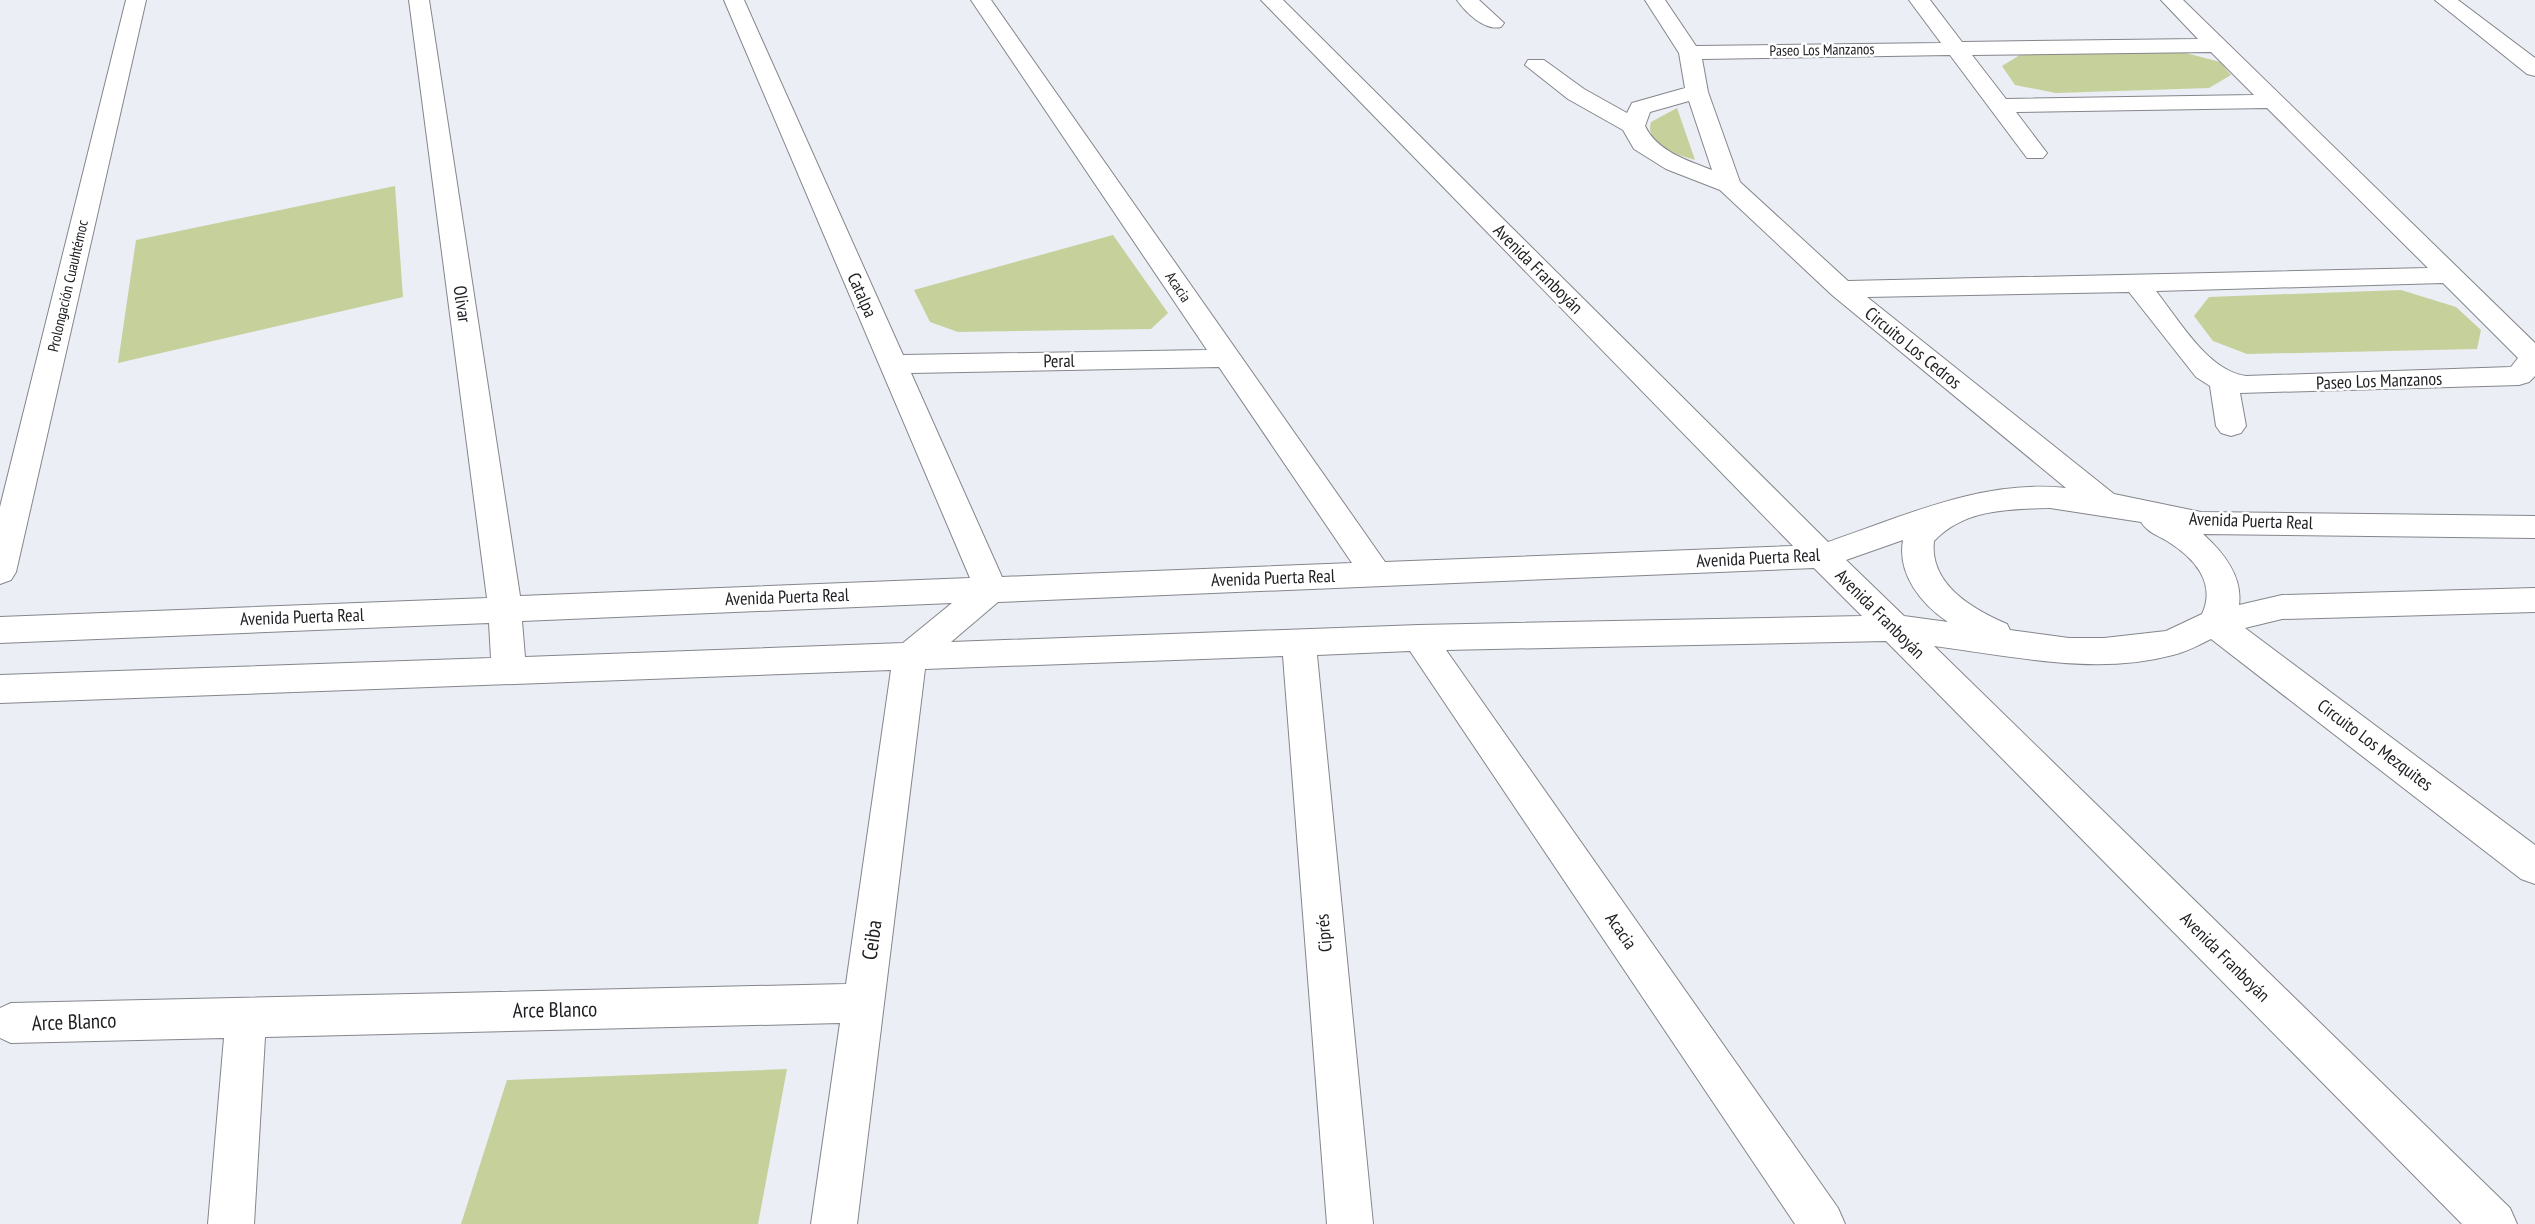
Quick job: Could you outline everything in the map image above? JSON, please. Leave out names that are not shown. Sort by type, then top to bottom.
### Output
[{"type":"street","name":"Prolongación Cuauhtémoc","points":[[0,572],[136,0]]},
{"type":"street","name":"Olivar","points":[[419,0],[505,608],[509,671]]},
{"type":"street","name":"Catalpa","points":[[734,0],[991,589]]},
{"type":"street","name":"Acacia","points":[[981,0],[1376,574]]},
{"type":"street","name":"Avenida Franboyán","points":[[1271,0],[1822,556],[2494,1224]]},
{"type":"street","points":[[1467,0],[1494,23]]},
{"type":"street","name":"Circuito Los Cedros","points":[[1655,0],[1689,53],[1697,92],[1730,185]]},
{"type":"street","points":[[1918,0],[2035,153]]},
{"type":"street","name":"Paseo Los Manzanos","points":[[2171,0],[2446,275],[2532,356],[2532,366],[2519,376],[2246,385],[2224,382]]},
{"type":"street","points":[[2445,0],[2535,69]]},
{"type":"street","points":[[2496,39],[2525,39]]},
{"type":"street","name":"Paseo Los Manzanos","points":[[1689,53],[2218,45]]},
{"type":"street","name":"Circuito Los Cedros","points":[[1536,65],[1576,94],[1633,126],[1642,144],[1674,164],[1730,185],[1841,289],[2103,503]]},
{"type":"street","points":[[1633,126],[1640,108],[1697,92]]},
{"type":"street","points":[[2000,105],[2270,101]]},
{"type":"street","points":[[1841,289],[2136,284],[2446,275]]},
{"type":"street","points":[[2136,284],[2206,371],[2224,382],[2230,426]]},
{"type":"street","name":"Peral","points":[[892,364],[1227,358]]},
{"type":"street","name":"Avenida Puerta Real","points":[[0,630],[1822,556],[1975,504],[2026,497],[2103,503],[2201,523],[2535,527]]},
{"type":"street","points":[[2103,503],[2174,530],[2208,558],[2223,586],[2223,602],[2214,623]]},
{"type":"street","points":[[1975,504],[1951,512],[1933,524],[1919,538],[1917,556],[1922,574],[1936,593],[1958,614],[1987,630],[2026,644]]},
{"type":"street","points":[[910,657],[991,589]]},
{"type":"street","points":[[0,689],[1419,638],[1895,628],[2069,651],[2138,649],[2171,643],[2214,623],[2282,607],[2535,600]]},
{"type":"street","name":"Circuito Los Mezquites","points":[[2214,623],[2528,856]]},
{"type":"street","name":"Acacia","points":[[1419,638],[1822,1224]]},
{"type":"street","name":"Ciprés","points":[[1299,643],[1350,1224]]},
{"type":"street","name":"Ceiba","points":[[834,1224],[910,657]]},
{"type":"street","name":"Arce Blanco","points":[[11,1023],[864,1003]]},
{"type":"street","points":[[231,1224],[246,1017]]},
{"type":"green space","points":[[2182,52],[2220,62],[2231,75],[2209,88],[2056,93],[2015,85],[2002,66],[2020,55]]},
{"type":"green space","points":[[1677,108],[1695,160],[1671,152],[1652,137],[1651,122]]},
{"type":"green space","points":[[395,186],[403,297],[118,363],[136,240]]},
{"type":"green space","points":[[1113,235],[1168,313],[1151,329],[958,332],[930,322],[914,290]]},
{"type":"green space","points":[[2401,290],[2456,307],[2481,330],[2477,349],[2247,354],[2213,341],[2194,316],[2209,297]]},
{"type":"green space","points":[[787,1069],[758,1224],[461,1224],[507,1080]]}]
